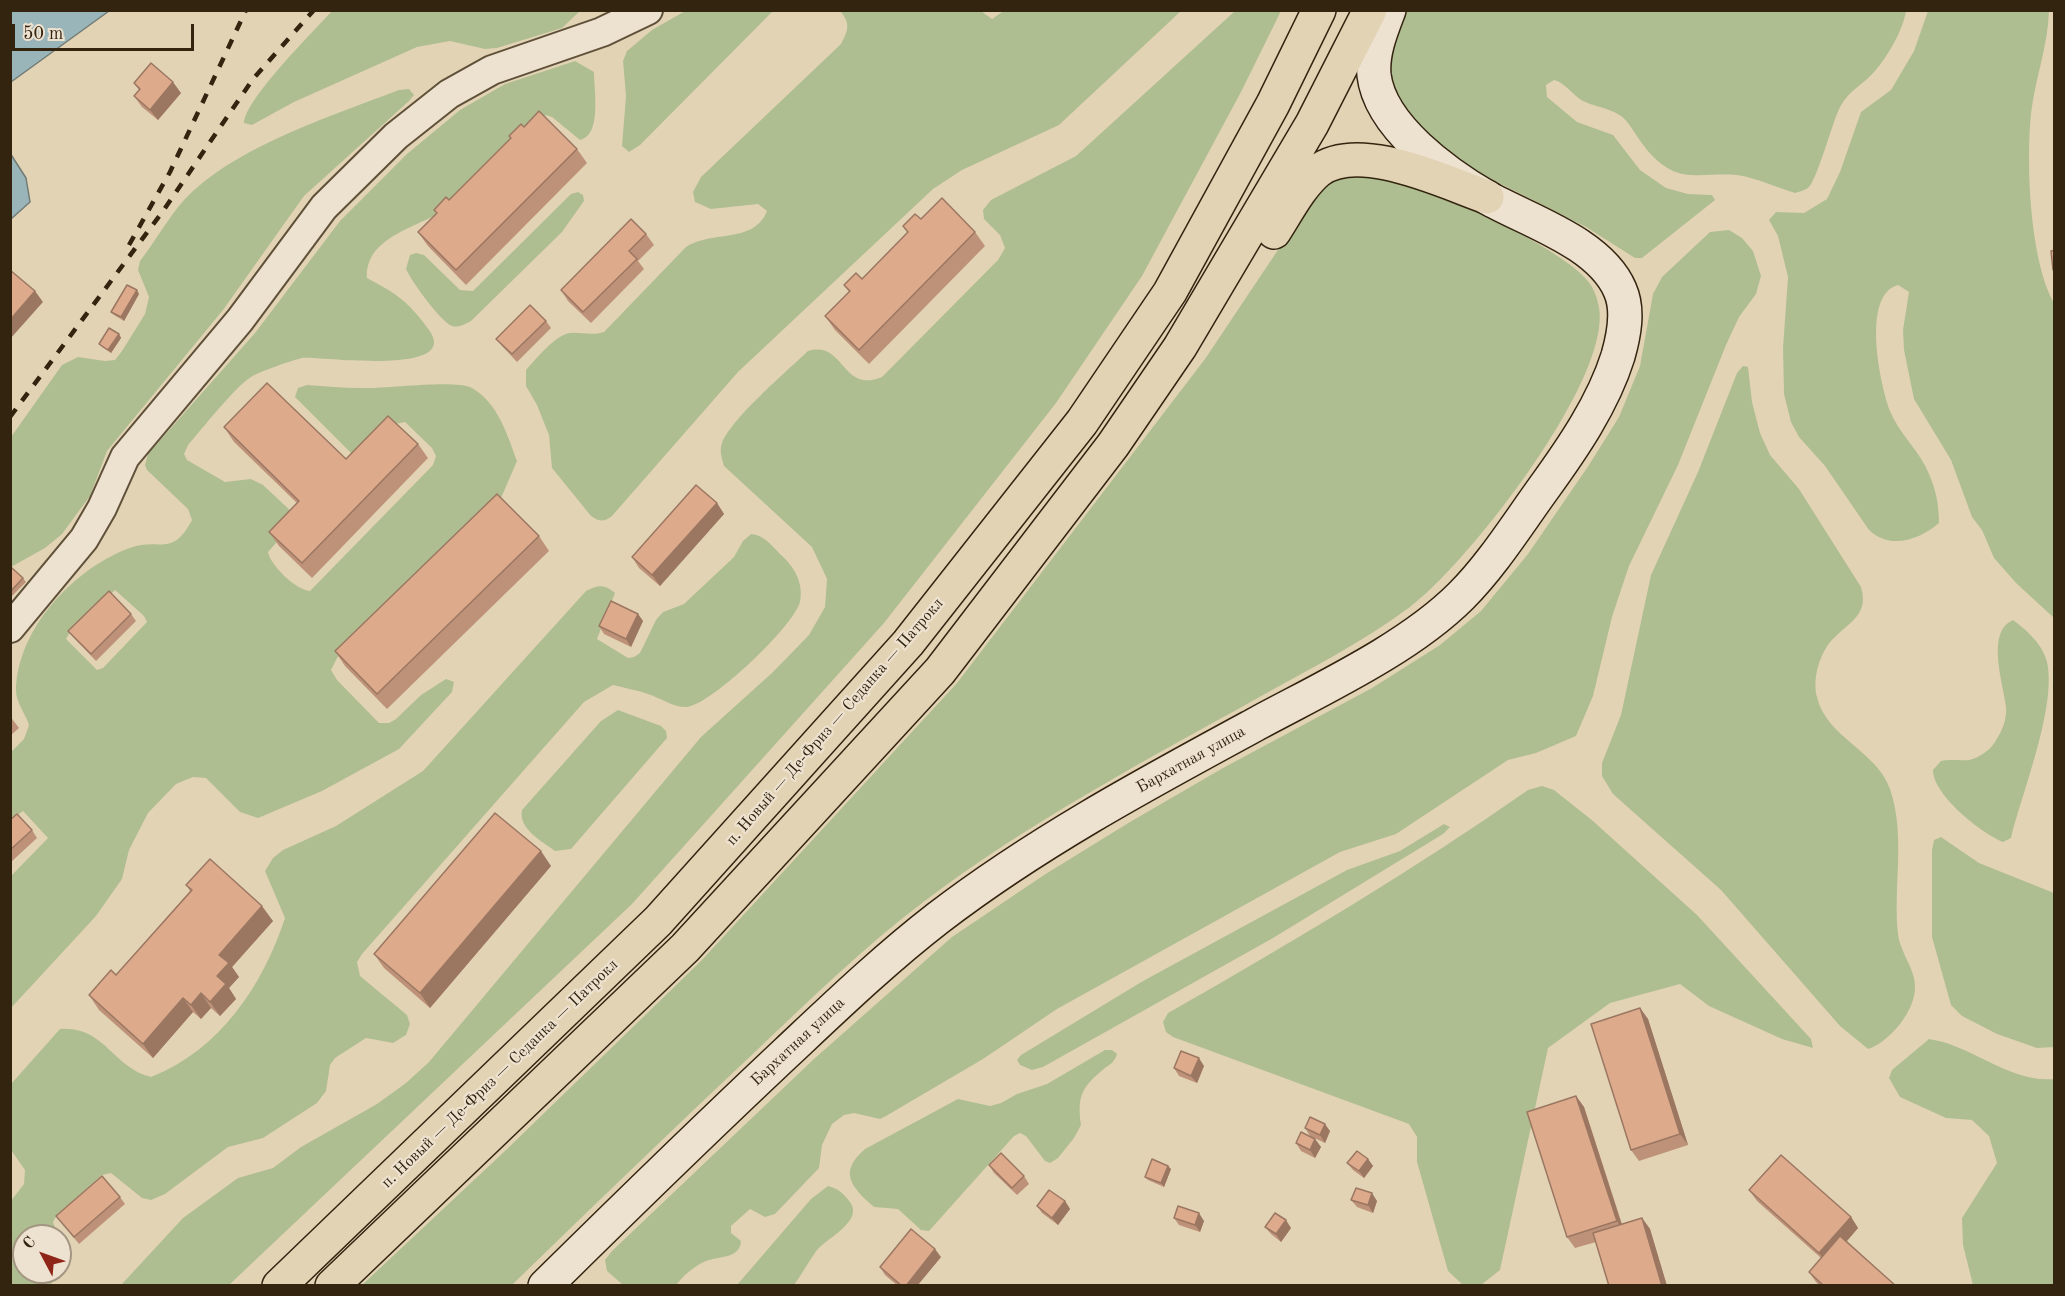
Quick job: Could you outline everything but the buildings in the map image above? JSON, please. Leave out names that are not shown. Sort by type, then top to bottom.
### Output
[{"type":"main road","name":"п. Новый — Де-Фриз — Седанка — Патрокл","points":[[279,1286],[658,921],[908,643],[1082,422],[1170,292],[1274,104],[1318,10]]},
{"type":"main road","points":[[332,1286],[685,948],[940,671],[1113,445],[1180,347],[1312,124],[1370,10]]},
{"type":"main road","name":"Бархатная улица","points":[[545,1286],[749,1088],[864,981],[938,918],[1034,852],[1118,800],[1358,668],[1422,628],[1461,596],[1504,542],[1568,454],[1594,408],[1617,359],[1625,326],[1622,292],[1600,263],[1553,230],[1487,197],[1412,143],[1393,122],[1381,100],[1374,69],[1378,38],[1389,10]]},
{"type":"main road","points":[[1180,347],[1199,339],[1209,331],[1298,196],[1318,171],[1350,159],[1387,163],[1487,197]]},
{"type":"street","points":[[10,628],[84,539],[102,508],[125,457],[240,320],[324,207],[396,136],[449,93],[492,70],[602,32],[648,10]]},
{"type":"green space","points":[[687,10],[773,11],[640,145],[629,152],[622,146],[626,96],[623,61],[627,51],[652,30]]},
{"type":"green space","points":[[1005,10],[1181,11],[1059,125],[962,170],[933,189],[738,372],[612,516],[602,520],[591,516],[552,468],[549,435],[537,405],[526,386],[526,370],[546,348],[564,335],[604,332],[686,247],[696,242],[743,232],[753,228],[761,221],[767,211],[758,204],[711,209],[695,202],[693,192],[701,177],[841,44],[847,23],[840,11],[981,11],[992,19]]},
{"type":"green space","points":[[332,11],[580,11],[562,28],[497,48],[485,49],[450,41],[417,47],[294,102],[252,125],[244,123],[247,112],[268,82]]},
{"type":"green space","points":[[1235,11],[1281,11],[1241,92],[1142,276],[1056,403],[884,623],[632,904],[229,1285],[121,1285],[183,1218],[238,1178],[273,1168],[301,1147],[377,1104],[406,1083],[429,1062],[701,737],[773,672],[809,635],[825,607],[827,579],[812,547],[724,466],[721,446],[736,421],[808,351],[820,350],[829,353],[858,379],[869,380],[882,377],[998,260],[1005,248],[1000,235],[984,219],[983,210],[991,200],[1076,156]]},
{"type":"green space","points":[[1403,11],[1906,11],[1898,34],[1885,58],[1840,107],[1812,183],[1807,189],[1795,193],[1738,175],[1688,175],[1671,170],[1652,155],[1624,118],[1607,109],[1583,101],[1566,86],[1554,80],[1546,85],[1547,97],[1577,122],[1613,135],[1640,170],[1666,188],[1688,194],[1712,195],[1715,200],[1642,258],[1635,258],[1586,227],[1485,176],[1422,133],[1392,93],[1387,65]]},
{"type":"green space","points":[[1928,11],[2049,11],[2031,114],[2029,159],[2035,238],[2046,285],[2054,303],[2054,618],[2016,583],[1994,558],[1982,530],[1972,517],[1951,460],[1914,399],[1904,350],[1903,330],[1909,292],[1898,285],[1887,292],[1880,305],[1876,342],[1878,362],[1890,411],[1925,466],[1931,480],[1937,498],[1939,523],[1914,538],[1895,541],[1886,540],[1869,530],[1825,466],[1799,437],[1791,422],[1784,394],[1783,348],[1788,277],[1778,236],[1769,220],[1776,212],[1804,213],[1827,199],[1840,172],[1861,112],[1891,90],[1914,51]]},
{"type":"green space","points":[[575,61],[594,72],[594,121],[587,136],[580,140],[552,117],[546,115],[521,135],[462,197],[438,214],[397,234],[375,252],[369,263],[367,278],[394,294],[415,312],[429,330],[434,345],[425,354],[407,359],[357,361],[302,358],[262,372],[244,382],[188,445],[184,454],[187,460],[225,482],[251,479],[263,485],[293,513],[292,525],[268,552],[274,564],[285,576],[304,590],[310,591],[433,465],[436,456],[432,448],[405,422],[395,424],[352,454],[295,397],[298,388],[307,385],[362,388],[451,384],[464,385],[481,394],[500,420],[517,461],[501,498],[337,658],[331,670],[337,680],[379,723],[389,723],[396,719],[421,695],[446,679],[454,682],[452,692],[399,749],[322,791],[258,818],[240,812],[206,778],[193,777],[176,784],[148,813],[129,850],[122,879],[96,916],[11,1008],[11,876],[48,838],[23,811],[11,820],[11,752],[24,739],[29,725],[16,695],[19,668],[26,646],[37,624],[68,587],[87,571],[127,549],[149,544],[171,543],[185,532],[192,520],[188,509],[147,470],[145,465],[148,454],[255,333],[340,221],[407,154],[460,110],[505,84]],"holes":[[[115,590],[144,616],[147,622],[103,668],[97,670],[66,639]]]},
{"type":"green space","points":[[409,89],[414,95],[409,101],[304,196],[223,310],[107,451],[90,496],[62,534],[45,548],[11,567],[11,437],[62,365],[78,357],[105,361],[115,360],[122,351],[145,314],[149,297],[138,270],[140,261],[178,207],[214,174],[263,145],[399,90]]},
{"type":"green space","points":[[1352,173],[1387,177],[1407,183],[1492,219],[1571,266],[1588,281],[1598,303],[1598,334],[1585,374],[1562,419],[1532,466],[1466,552],[1435,585],[1410,607],[1373,632],[1087,794],[1005,845],[926,900],[882,935],[819,991],[512,1285],[361,1286],[506,1150],[701,961],[957,683],[1205,359],[1308,205],[1327,182]]},
{"type":"green space","points":[[578,192],[583,195],[584,201],[562,232],[471,321],[457,326],[447,323],[420,291],[406,269],[410,255],[416,253],[424,255],[460,290],[473,291],[571,194]]},
{"type":"green space","points":[[1729,230],[1742,238],[1753,251],[1761,276],[1756,294],[1739,317],[1678,465],[1629,566],[1612,617],[1593,696],[1576,736],[1536,753],[1508,760],[1396,834],[1340,852],[1057,1009],[983,1059],[886,1116],[880,1119],[854,1113],[844,1115],[832,1124],[822,1145],[819,1168],[775,1214],[765,1217],[750,1209],[731,1226],[731,1233],[741,1241],[740,1247],[733,1254],[702,1263],[676,1285],[623,1285],[607,1271],[605,1260],[612,1251],[814,1059],[952,937],[1044,875],[1130,822],[1223,768],[1372,688],[1440,645],[1481,611],[1528,554],[1619,417],[1640,366],[1653,294],[1662,277],[1710,232]]},
{"type":"green space","points":[[1743,366],[1748,367],[1752,402],[1760,433],[1770,455],[1799,489],[1861,587],[1863,596],[1863,604],[1857,616],[1834,638],[1821,658],[1816,674],[1816,690],[1822,711],[1830,723],[1884,776],[1895,807],[1898,843],[1898,934],[1914,980],[1914,995],[1900,1024],[1885,1040],[1868,1049],[1840,1026],[1721,890],[1613,794],[1602,776],[1602,763],[1621,715],[1651,575],[1698,472],[1737,373]]},
{"type":"green space","points":[[751,534],[764,538],[794,569],[801,588],[801,595],[794,614],[783,629],[750,663],[699,703],[687,707],[677,706],[644,693],[613,685],[584,702],[357,962],[360,976],[407,1015],[410,1024],[406,1035],[393,1043],[366,1038],[335,1058],[330,1065],[326,1091],[317,1103],[263,1138],[228,1147],[165,1194],[151,1200],[142,1198],[111,1173],[102,1175],[57,1215],[54,1224],[12,1224],[12,1284],[51,1284],[11,1285],[10,1202],[24,1184],[25,1170],[11,1150],[11,1084],[60,1029],[87,1034],[98,1040],[127,1065],[151,1077],[176,1065],[198,1050],[236,1012],[251,991],[276,943],[285,918],[265,871],[273,858],[283,850],[336,826],[423,771],[586,591],[601,586],[615,593],[597,639],[628,658],[634,657],[640,653],[656,620],[663,612],[684,604],[734,557],[743,541]]},
{"type":"green space","points":[[2013,620],[2029,633],[2042,650],[2047,662],[2049,680],[2037,750],[2011,838],[2003,842],[1971,822],[1949,801],[1935,780],[1933,770],[1941,761],[1969,760],[1980,756],[1993,745],[2000,734],[2005,721],[2006,707],[1998,647],[2005,626]]},
{"type":"green space","points":[[618,710],[661,726],[666,731],[667,738],[571,849],[555,851],[527,829],[522,810],[601,721]]},
{"type":"green space","points":[[1542,786],[1554,790],[1593,821],[1697,915],[1811,1039],[1813,1048],[1782,1039],[1709,1006],[1680,984],[1610,1003],[1548,1048],[1500,1270],[1481,1285],[1464,1286],[1448,1271],[1417,1162],[1417,1137],[1409,1124],[1173,1037],[1166,1032],[1163,1022],[1168,1013],[1351,906],[1528,790]]},
{"type":"green space","points":[[1444,824],[1450,827],[1443,834],[1273,938],[1043,1067],[1032,1070],[1020,1065],[1017,1060],[1021,1055],[1143,981],[1347,870],[1400,851]]},
{"type":"green space","points":[[1941,837],[1979,863],[2054,893],[2054,1047],[2037,1048],[1997,1034],[1962,1016],[1951,1005],[1932,937],[1932,850],[1934,840]]},
{"type":"green space","points":[[1929,1039],[1960,1048],[2006,1070],[2037,1079],[2054,1079],[2054,1285],[1973,1285],[1963,1245],[1962,1218],[1997,1163],[1989,1136],[1972,1120],[1946,1118],[1900,1097],[1889,1078],[1892,1070]]},
{"type":"green space","points":[[1105,1050],[1112,1050],[1117,1054],[1112,1062],[1086,1086],[1080,1106],[1081,1125],[1058,1158],[1050,1163],[1045,1161],[1026,1136],[1020,1133],[1014,1136],[929,1231],[921,1230],[898,1209],[874,1207],[854,1186],[850,1172],[852,1165],[865,1149],[958,1099],[990,1106],[1001,1103],[1017,1094],[1047,1084]]},
{"type":"green space","points":[[828,1186],[838,1190],[850,1202],[853,1209],[852,1216],[842,1229],[817,1250],[794,1285],[737,1285],[811,1199]]},
{"type":"water","points":[[11,10],[109,10],[109,11],[11,82]]},
{"type":"water","points":[[10,153],[26,178],[30,202],[11,219]]},
{"type":"railway","points":[[129,245],[170,172],[246,10]]},
{"type":"railway","points":[[10,417],[163,211],[253,79],[314,10]]}]
